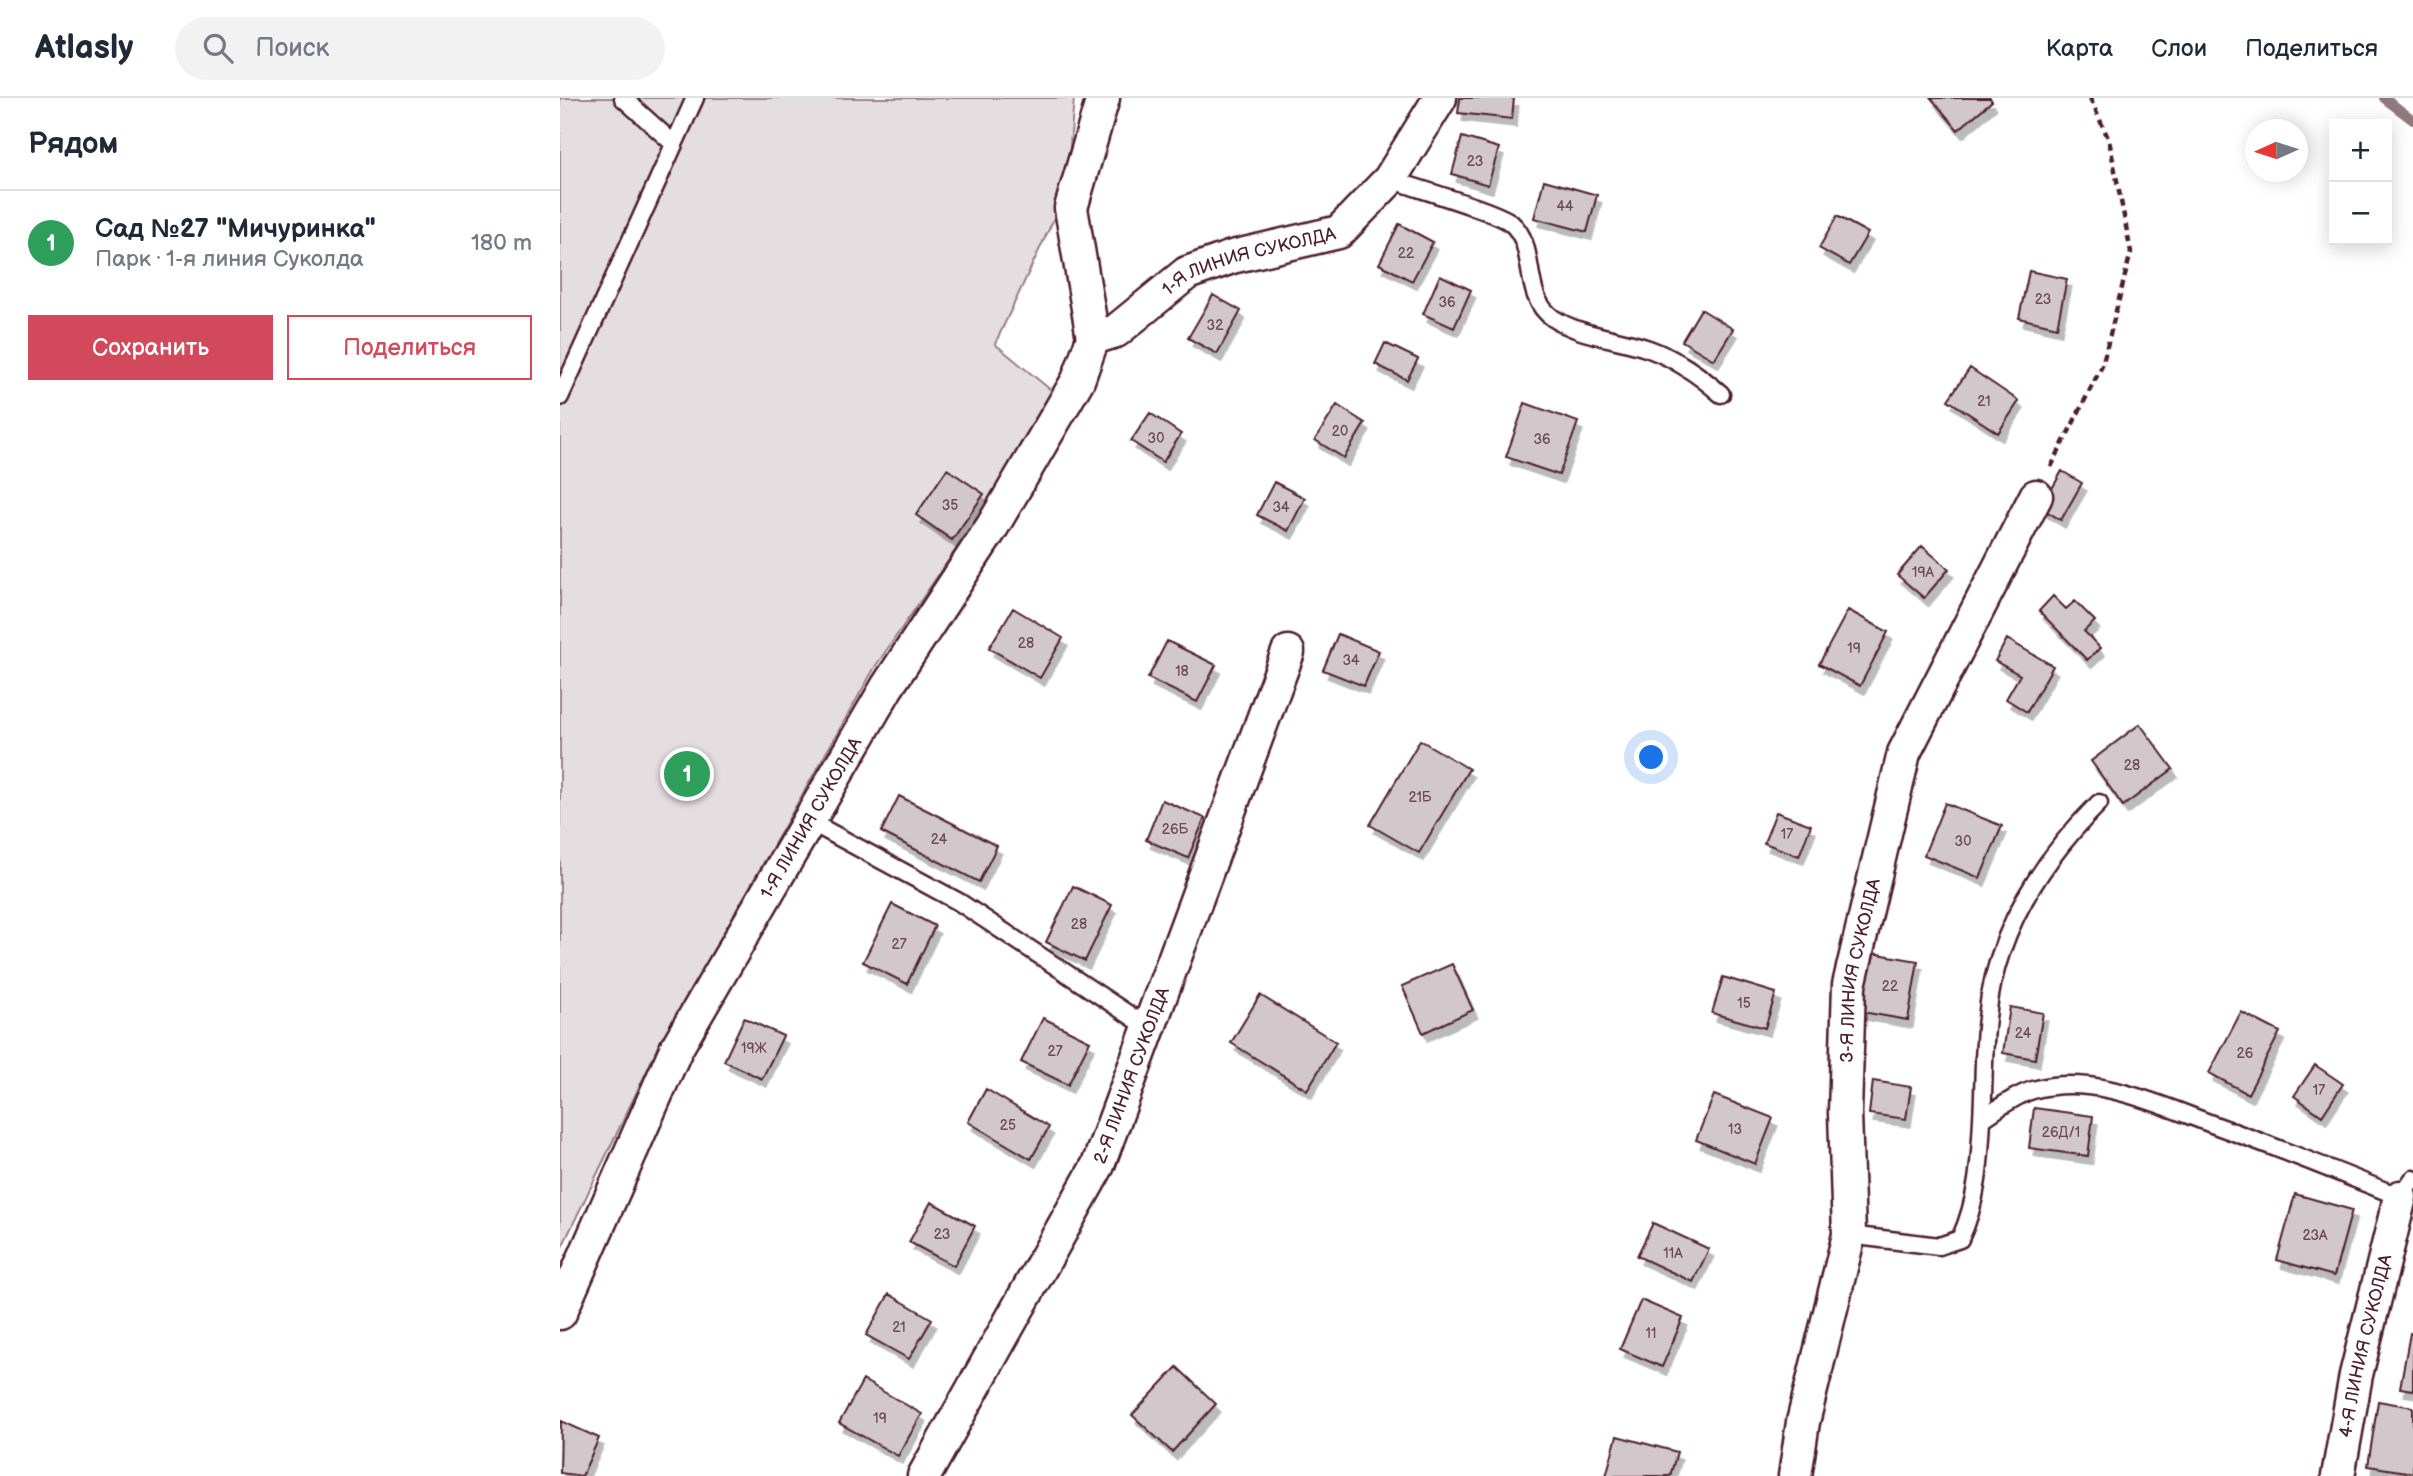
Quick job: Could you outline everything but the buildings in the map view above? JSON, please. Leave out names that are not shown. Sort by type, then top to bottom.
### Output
[{"type":"street","name":"1-Я ЛИНИЯ СУКОЛДА","points":[[560,1313],[676,1049],[807,820],[887,687],[992,527],[1078,380],[1093,338],[1071,208],[1103,98]]},
{"type":"street","name":"1-Я ЛИНИЯ СУКОЛДА","points":[[1093,338],[1116,331],[1187,272],[1231,257],[1339,232],[1390,179],[1440,98]]},
{"type":"street","name":"3-Я ЛИНИЯ СУКОЛДА","points":[[1795,1476],[1803,1422],[1849,1235],[1845,1113],[1849,985],[1904,753],[2036,496]]},
{"type":"street","name":"2-Я ЛИНИЯ СУКОЛДА","points":[[924,1476],[1098,1165],[1287,652]]},
{"type":"street","name":"4-Я ЛИНИЯ СУКОЛДА","points":[[2338,1476],[2356,1375],[2407,1188]]},
{"type":"lane","points":[[623,98],[674,144]]},
{"type":"lane","points":[[560,397],[695,98]]},
{"type":"lane","points":[[1390,179],[1510,221],[1524,239],[1531,282],[1542,310],[1556,320],[1650,349],[1692,369],[1721,394]]},
{"type":"lane","points":[[1849,1235],[1939,1246],[1960,1239],[1971,1217],[1980,1164],[1987,1018],[2001,951],[2012,923],[2048,860],[2099,803]]},
{"type":"lane","points":[[807,820],[959,902],[1149,1028]]},
{"type":"lane","points":[[1982,1119],[2033,1090],[2061,1086],[2088,1087],[2137,1097],[2292,1153],[2407,1188]]},
{"type":"path","points":[[2036,496],[2102,366],[2132,252],[2109,140],[2090,98]]},
{"type":"shaded area","points":[[560,98],[1074,98],[1066,193],[995,344],[1052,391],[985,507],[875,667],[657,1050],[560,1251]]},
{"type":"waterway","points":[[2384,98],[2413,120]]},
{"type":"place","name":"Сад №27 \"Мичуринка\"","points":[[687,774]]}]
